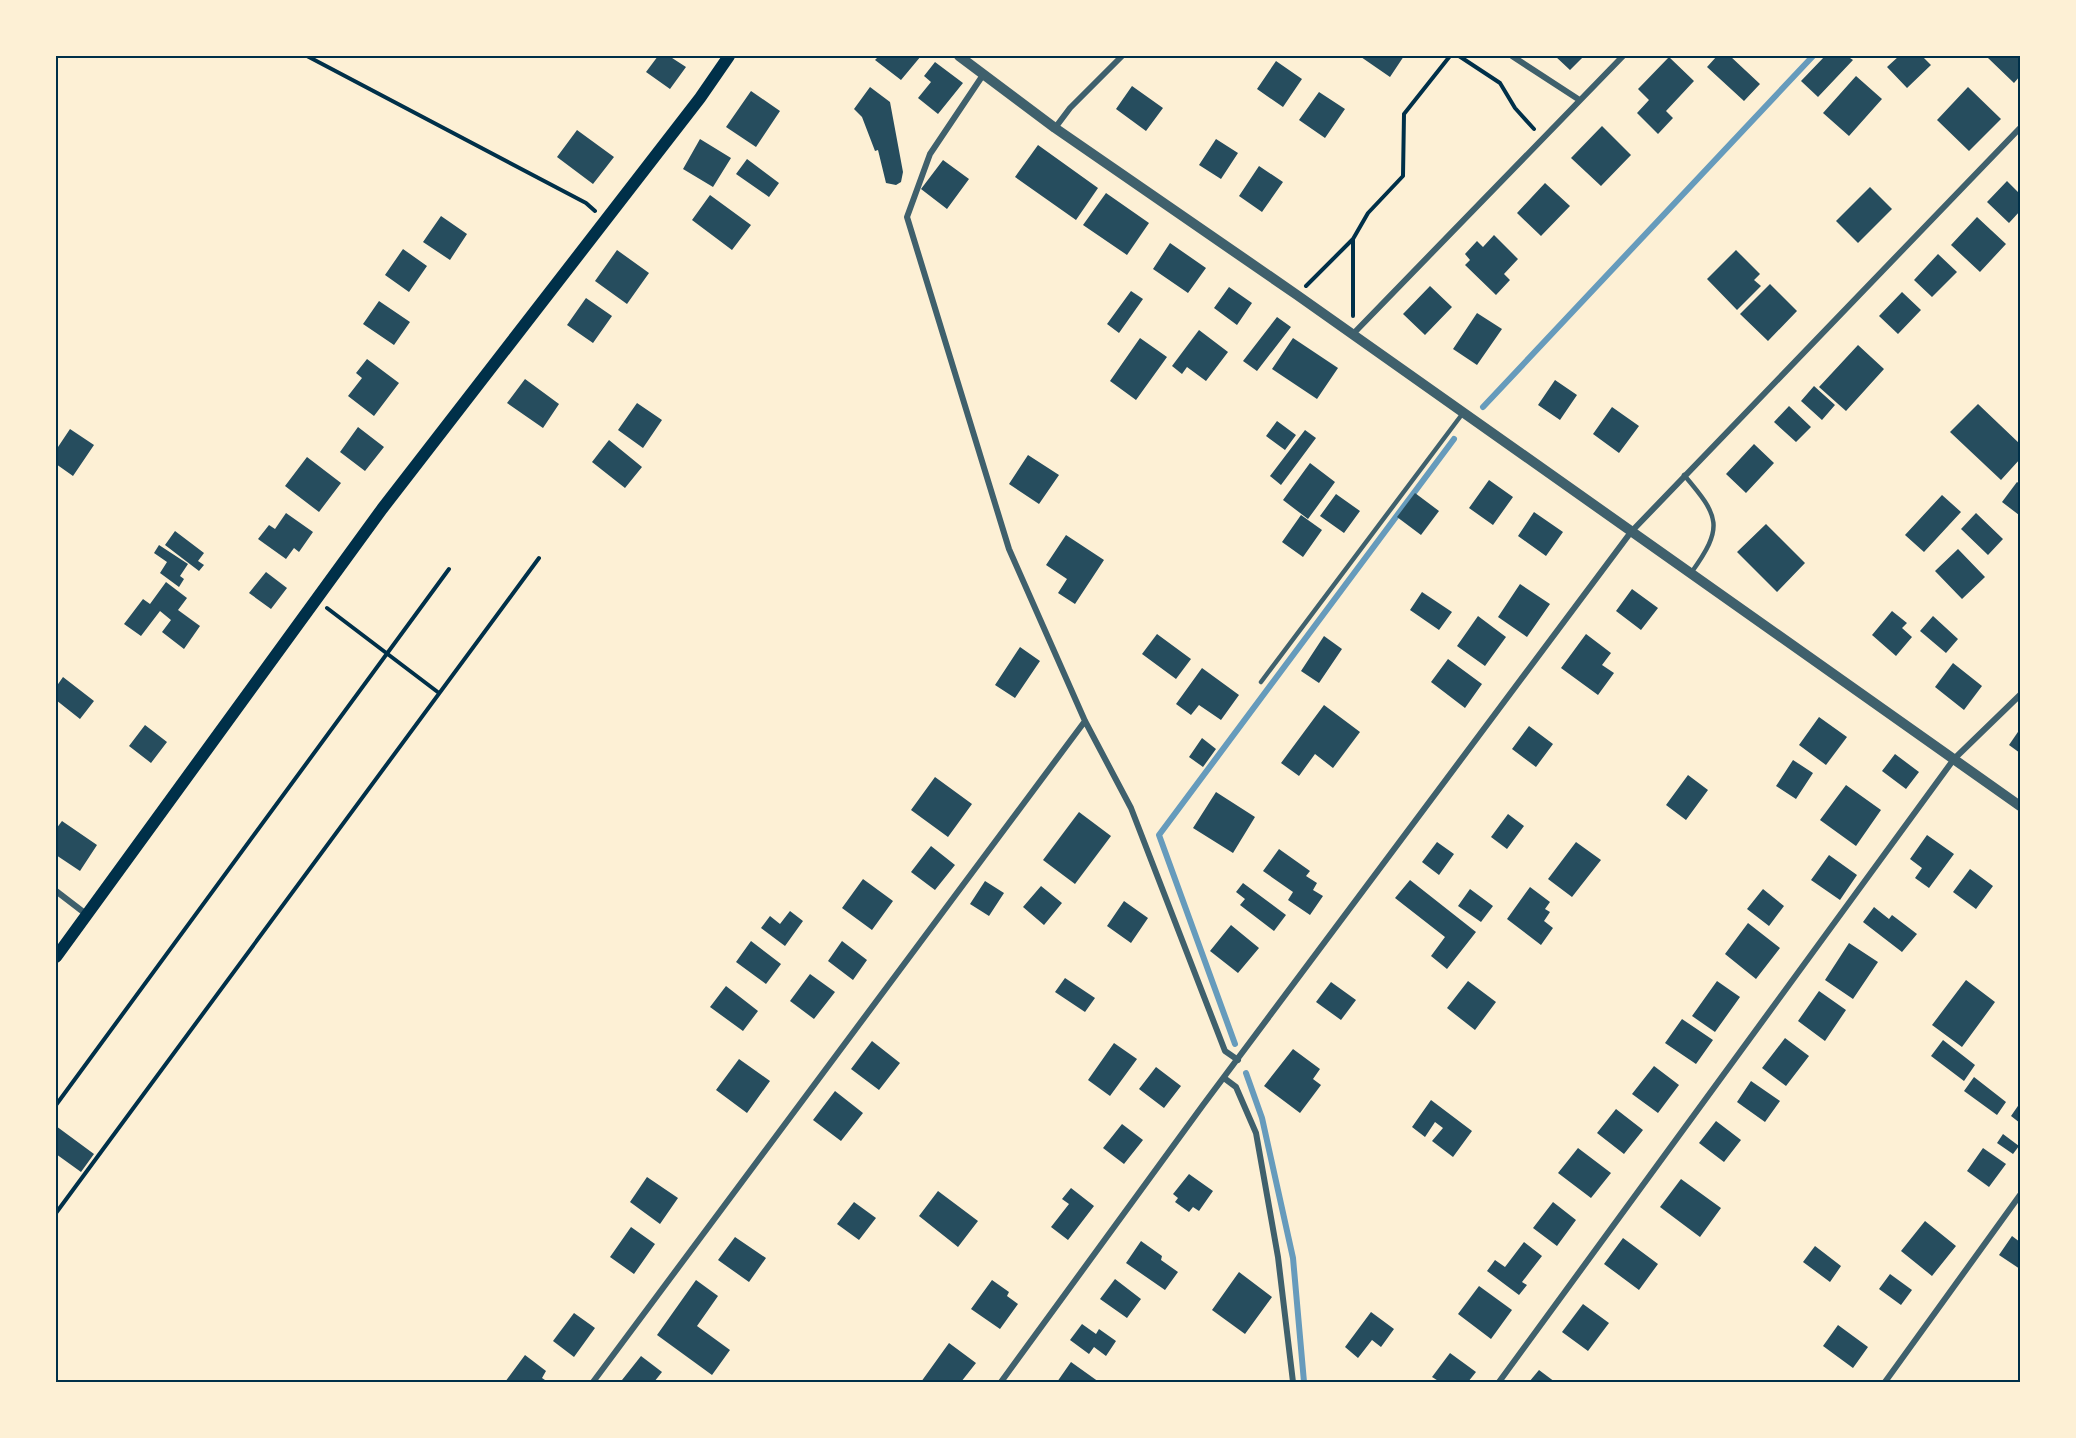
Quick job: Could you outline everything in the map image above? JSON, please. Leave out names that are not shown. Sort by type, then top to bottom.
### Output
[{"type":"main road","points":[[56,957],[382,509],[700,98],[729,56]]},
{"type":"street","points":[[960,56],[1055,128],[1298,295],[2020,806]]},
{"type":"street","points":[[1055,128],[1070,108],[1122,56]]},
{"type":"street","points":[[1512,56],[1578,99]]},
{"type":"street","points":[[1353,334],[1578,99],[1623,56]]},
{"type":"street","points":[[983,75],[930,154],[907,217],[1009,549],[1085,721],[1131,808],[1225,1051],[1238,1060]]},
{"type":"street","points":[[1001,1383],[1224,1078],[1631,532],[1683,475],[2020,128]]},
{"type":"street","points":[[1499,1383],[1954,759],[2020,695]]},
{"type":"street","points":[[593,1383],[1085,721]]},
{"type":"street","points":[[56,891],[86,914]]},
{"type":"street","points":[[1224,1078],[1236,1087],[1256,1133],[1278,1257],[1293,1383]]},
{"type":"street","points":[[1885,1383],[2020,1195]]},
{"type":"lane","points":[[1261,682],[1462,413]]},
{"type":"lane","points":[[1683,475],[1705,500],[1715,528],[1708,549],[1691,573]]},
{"type":"path","points":[[307,56],[586,204],[605,219]]},
{"type":"path","points":[[1298,295],[1353,239],[1368,213],[1403,176],[1404,114],[1450,56]]},
{"type":"path","points":[[1459,56],[1500,83],[1515,108],[1542,137]]},
{"type":"path","points":[[1353,239],[1353,334]]},
{"type":"path","points":[[56,1213],[539,558]]},
{"type":"path","points":[[56,1105],[448,568]]},
{"type":"path","points":[[315,599],[439,693]]},
{"type":"building","points":[[658,56],[669,56],[686,67],[670,89],[646,72]]},
{"type":"building","points":[[879,56],[921,56],[901,80],[875,60]]},
{"type":"building","points":[[1362,56],[1404,56],[1390,77]]},
{"type":"building","points":[[1555,56],[1584,56],[1570,70]]},
{"type":"building","points":[[1717,56],[1730,56],[1760,84],[1744,101],[1707,67]]},
{"type":"building","points":[[1825,56],[1847,56],[1853,60],[1818,97],[1801,81]]},
{"type":"building","points":[[1899,56],[1922,56],[1931,65],[1907,88],[1887,67]]},
{"type":"building","points":[[1990,56],[2020,56],[2020,76],[2014,83],[1988,58]]},
{"type":"building","points":[[1669,57],[1694,81],[1666,111],[1673,118],[1658,134],[1637,113],[1649,100],[1638,89]]},
{"type":"building","points":[[1276,61],[1302,79],[1283,107],[1257,89]]},
{"type":"building","points":[[935,62],[963,83],[938,114],[918,98],[931,82],[924,76]]},
{"type":"building","points":[[1856,76],[1882,99],[1849,136],[1823,113]]},
{"type":"building","points":[[1132,86],[1163,108],[1146,131],[1116,109]]},
{"type":"building","points":[[870,87],[890,102],[903,172],[901,182],[896,185],[886,183],[878,150],[875,151],[862,117],[854,109]]},
{"type":"building","points":[[1968,87],[2001,119],[1969,151],[1937,120]]},
{"type":"building","points":[[751,91],[780,111],[756,147],[726,127]]},
{"type":"building","points":[[1319,92],[1345,109],[1325,138],[1299,120]]},
{"type":"building","points":[[1602,126],[1631,155],[1601,186],[1571,158]]},
{"type":"building","points":[[577,130],[614,157],[593,184],[557,157]]},
{"type":"building","points":[[700,139],[731,158],[713,187],[683,169]]},
{"type":"building","points":[[1216,139],[1238,153],[1221,179],[1199,165]]},
{"type":"building","points":[[1038,145],[1098,188],[1076,220],[1015,177]]},
{"type":"building","points":[[747,159],[779,183],[769,197],[736,174]]},
{"type":"building","points":[[943,160],[969,179],[947,209],[921,189]]},
{"type":"building","points":[[1259,166],[1283,182],[1262,212],[1239,196]]},
{"type":"building","points":[[2007,181],[2020,194],[2020,211],[2009,223],[1987,202]]},
{"type":"building","points":[[1545,183],[1570,206],[1541,236],[1517,213]]},
{"type":"building","points":[[1870,187],[1892,209],[1858,243],[1836,221]]},
{"type":"building","points":[[1106,193],[1149,223],[1127,255],[1083,225]]},
{"type":"building","points":[[710,195],[751,225],[732,250],[692,220]]},
{"type":"building","points":[[441,216],[467,234],[450,260],[423,242]]},
{"type":"building","points":[[1977,217],[2006,244],[1980,272],[1951,245]]},
{"type":"building","points":[[1494,235],[1518,259],[1504,274],[1510,280],[1496,295],[1465,265],[1470,260],[1465,254],[1477,241],[1483,247]]},
{"type":"building","points":[[1170,243],[1206,268],[1188,293],[1153,269]]},
{"type":"building","points":[[403,249],[427,266],[409,292],[385,275]]},
{"type":"building","points":[[617,250],[649,273],[627,304],[595,281]]},
{"type":"building","points":[[1736,250],[1760,274],[1754,280],[1761,286],[1737,310],[1707,279]]},
{"type":"building","points":[[1938,254],[1957,272],[1932,297],[1914,280]]},
{"type":"building","points":[[1770,284],[1797,311],[1768,341],[1740,314]]},
{"type":"building","points":[[1430,286],[1452,307],[1425,335],[1403,314]]},
{"type":"building","points":[[1229,287],[1252,303],[1237,325],[1214,308]]},
{"type":"building","points":[[1131,291],[1143,299],[1119,333],[1107,324]]},
{"type":"building","points":[[1902,292],[1921,310],[1898,334],[1879,316]]},
{"type":"building","points":[[586,298],[612,316],[593,343],[567,325]]},
{"type":"building","points":[[379,301],[410,322],[394,345],[363,324]]},
{"type":"building","points":[[1477,313],[1502,329],[1477,365],[1453,349]]},
{"type":"building","points":[[1277,317],[1291,327],[1257,371],[1243,361]]},
{"type":"building","points":[[1199,330],[1228,352],[1206,381],[1187,367],[1182,374],[1172,366]]},
{"type":"building","points":[[1140,338],[1167,357],[1136,400],[1110,381]]},
{"type":"building","points":[[1293,338],[1338,368],[1317,399],[1272,369]]},
{"type":"building","points":[[1858,345],[1884,369],[1846,411],[1819,387]]},
{"type":"building","points":[[367,359],[399,383],[374,416],[348,396],[362,378],[356,373]]},
{"type":"building","points":[[525,379],[559,404],[543,428],[507,403]]},
{"type":"building","points":[[1555,380],[1577,395],[1560,420],[1538,405]]},
{"type":"building","points":[[1814,386],[1835,405],[1822,420],[1801,401]]},
{"type":"building","points":[[637,403],[662,420],[643,448],[618,430]]},
{"type":"building","points":[[1978,404],[2020,444],[2020,459],[2001,480],[1950,432]]},
{"type":"building","points":[[1789,406],[1811,427],[1796,442],[1774,422]]},
{"type":"building","points":[[1612,407],[1639,426],[1619,453],[1593,434]]},
{"type":"building","points":[[1277,421],[1296,435],[1285,450],[1266,436]]},
{"type":"building","points":[[358,427],[384,447],[365,471],[340,452]]},
{"type":"building","points":[[70,429],[94,445],[73,476],[56,464],[56,450]]},
{"type":"building","points":[[1305,430],[1316,438],[1281,485],[1270,476]]},
{"type":"building","points":[[609,440],[642,467],[625,488],[592,462]]},
{"type":"building","points":[[1754,444],[1774,463],[1746,493],[1726,474]]},
{"type":"building","points":[[1028,455],[1059,475],[1039,504],[1009,484]]},
{"type":"building","points":[[307,457],[341,483],[319,512],[285,486]]},
{"type":"building","points":[[1310,463],[1335,482],[1308,519],[1283,500]]},
{"type":"building","points":[[1489,480],[1513,497],[1493,525],[1469,508]]},
{"type":"building","points":[[2017,482],[2020,484],[2019,515],[2002,502]]},
{"type":"building","points":[[1415,493],[1439,511],[1421,535],[1397,517]]},
{"type":"building","points":[[1336,494],[1360,511],[1344,533],[1320,516]]},
{"type":"building","points":[[1942,495],[1961,512],[1924,552],[1905,535]]},
{"type":"building","points":[[1534,512],[1563,532],[1546,556],[1518,536]]},
{"type":"building","points":[[286,513],[313,532],[299,552],[294,548],[286,559],[258,539],[269,525],[275,529]]},
{"type":"building","points":[[1976,513],[2003,539],[1988,555],[1961,529]]},
{"type":"building","points":[[1301,515],[1322,530],[1303,557],[1282,542]]},
{"type":"building","points":[[1766,524],[1805,563],[1777,592],[1737,552]]},
{"type":"building","points":[[175,531],[204,553],[198,561],[204,565],[199,571],[165,545]]},
{"type":"building","points":[[1066,535],[1104,560],[1075,604],[1058,593],[1067,579],[1046,565]]},
{"type":"building","points":[[159,545],[188,564],[180,576],[184,579],[179,587],[160,573],[167,562],[154,553]]},
{"type":"building","points":[[1958,549],[1985,577],[1962,599],[1935,571]]},
{"type":"building","points":[[266,572],[287,588],[271,609],[249,593]]},
{"type":"building","points":[[166,582],[187,598],[178,610],[200,626],[184,649],[162,632],[171,620],[160,611],[141,636],[124,624],[143,599],[150,604]]},
{"type":"building","points":[[1520,584],[1550,604],[1527,637],[1498,617]]},
{"type":"building","points":[[1632,589],[1658,608],[1641,630],[1616,611]]},
{"type":"building","points":[[1422,592],[1452,612],[1439,630],[1410,610]]},
{"type":"building","points":[[1892,611],[1907,623],[1902,628],[1912,637],[1896,656],[1872,635]]},
{"type":"building","points":[[1478,616],[1506,637],[1485,666],[1457,646]]},
{"type":"building","points":[[1933,616],[1958,639],[1946,653],[1920,631]]},
{"type":"building","points":[[1157,634],[1191,659],[1176,679],[1142,654]]},
{"type":"building","points":[[1586,634],[1611,653],[1602,665],[1614,673],[1598,695],[1561,668]]},
{"type":"building","points":[[1324,636],[1342,649],[1319,683],[1301,671]]},
{"type":"building","points":[[1020,647],[1040,661],[1015,698],[995,685]]},
{"type":"building","points":[[1448,659],[1482,684],[1465,708],[1431,682]]},
{"type":"building","points":[[1953,663],[1982,686],[1964,710],[1935,687]]},
{"type":"building","points":[[1202,668],[1239,695],[1221,720],[1199,705],[1191,715],[1176,704]]},
{"type":"building","points":[[63,677],[94,701],[80,719],[56,700],[56,687]]},
{"type":"building","points":[[1324,705],[1360,732],[1333,768],[1315,754],[1299,776],[1281,763]]},
{"type":"building","points":[[1819,717],[1847,737],[1826,765],[1799,745]]},
{"type":"building","points":[[145,725],[167,742],[151,763],[129,746]]},
{"type":"building","points":[[1529,726],[1553,744],[1536,767],[1512,749]]},
{"type":"building","points":[[2020,729],[2020,753],[2009,745]]},
{"type":"building","points":[[1202,738],[1216,749],[1203,767],[1189,757]]},
{"type":"building","points":[[1895,754],[1919,772],[1906,789],[1882,771]]},
{"type":"building","points":[[1793,760],[1813,773],[1796,799],[1776,786]]},
{"type":"building","points":[[1688,775],[1708,790],[1686,820],[1666,805]]},
{"type":"building","points":[[935,777],[972,804],[948,837],[911,810]]},
{"type":"building","points":[[1846,785],[1881,810],[1856,846],[1820,820]]},
{"type":"building","points":[[1216,792],[1255,817],[1233,853],[1193,828]]},
{"type":"building","points":[[1079,812],[1111,836],[1075,884],[1043,860]]},
{"type":"building","points":[[1508,814],[1524,826],[1507,849],[1491,837]]},
{"type":"building","points":[[62,821],[97,845],[80,871],[56,855],[56,829]]},
{"type":"building","points":[[1927,835],[1954,854],[1929,888],[1915,878],[1922,868],[1910,859]]},
{"type":"building","points":[[1437,842],[1454,854],[1439,875],[1422,862]]},
{"type":"building","points":[[1576,842],[1601,860],[1572,897],[1548,879]]},
{"type":"building","points":[[931,846],[955,865],[935,890],[911,872]]},
{"type":"building","points":[[1279,849],[1310,871],[1306,876],[1317,883],[1313,890],[1323,896],[1310,915],[1288,900],[1293,892],[1263,871]]},
{"type":"building","points":[[1829,855],[1857,875],[1840,900],[1811,880]]},
{"type":"building","points":[[1970,869],[1993,886],[1976,909],[1953,892]]},
{"type":"building","points":[[863,879],[893,901],[872,930],[842,908]]},
{"type":"building","points":[[1410,880],[1476,932],[1447,969],[1431,956],[1445,937],[1395,898]]},
{"type":"building","points":[[985,881],[1004,893],[989,916],[970,904]]},
{"type":"building","points":[[1243,883],[1286,915],[1274,931],[1240,905],[1245,899],[1236,892]]},
{"type":"building","points":[[1041,886],[1062,903],[1044,925],[1023,907]]},
{"type":"building","points":[[1530,887],[1550,902],[1545,909],[1550,912],[1544,921],[1553,928],[1541,945],[1507,919]]},
{"type":"building","points":[[1470,889],[1493,906],[1481,922],[1458,906]]},
{"type":"building","points":[[1763,889],[1784,906],[1769,926],[1747,909]]},
{"type":"building","points":[[1124,901],[1148,918],[1131,943],[1107,926]]},
{"type":"building","points":[[1874,907],[1889,919],[1892,915],[1917,934],[1902,952],[1863,922]]},
{"type":"building","points":[[790,911],[803,921],[785,946],[761,928],[770,916],[780,924]]},
{"type":"building","points":[[1748,923],[1780,948],[1756,979],[1725,954]]},
{"type":"building","points":[[1231,925],[1259,948],[1238,973],[1210,951]]},
{"type":"building","points":[[751,941],[781,964],[766,984],[736,962]]},
{"type":"building","points":[[842,941],[867,960],[853,980],[828,961]]},
{"type":"building","points":[[1849,943],[1878,962],[1853,999],[1825,980]]},
{"type":"building","points":[[810,974],[835,992],[814,1019],[790,1001]]},
{"type":"building","points":[[1065,978],[1095,998],[1085,1012],[1055,992]]},
{"type":"building","points":[[1966,980],[1995,1002],[1962,1047],[1932,1025]]},
{"type":"building","points":[[1468,981],[1496,1002],[1475,1030],[1447,1008]]},
{"type":"building","points":[[1717,981],[1740,997],[1715,1032],[1692,1016]]},
{"type":"building","points":[[1331,982],[1356,1000],[1341,1020],[1316,1002]]},
{"type":"building","points":[[726,986],[758,1011],[743,1031],[710,1007]]},
{"type":"building","points":[[1819,991],[1846,1010],[1825,1041],[1798,1021]]},
{"type":"building","points":[[1682,1019],[1713,1040],[1696,1064],[1665,1043]]},
{"type":"building","points":[[1785,1038],[1809,1056],[1786,1086],[1762,1068]]},
{"type":"building","points":[[1943,1040],[1975,1065],[1964,1081],[1931,1056]]},
{"type":"building","points":[[872,1041],[900,1063],[879,1090],[851,1069]]},
{"type":"building","points":[[1114,1043],[1137,1059],[1110,1096],[1088,1080]]},
{"type":"building","points":[[1293,1049],[1320,1069],[1313,1079],[1321,1085],[1300,1113],[1264,1086]]},
{"type":"building","points":[[739,1059],[770,1081],[747,1113],[716,1090]]},
{"type":"building","points":[[1654,1066],[1679,1085],[1658,1113],[1632,1094]]},
{"type":"building","points":[[1156,1067],[1181,1086],[1164,1108],[1139,1089]]},
{"type":"building","points":[[1974,1077],[2006,1102],[1997,1115],[1964,1091]]},
{"type":"building","points":[[1751,1081],[1780,1101],[1765,1122],[1737,1102]]},
{"type":"building","points":[[835,1091],[863,1113],[841,1141],[813,1120]]},
{"type":"building","points":[[1431,1100],[1472,1131],[1453,1157],[1432,1141],[1443,1128],[1435,1122],[1425,1137],[1412,1127]]},
{"type":"building","points":[[2020,1103],[2020,1123],[2011,1116]]},
{"type":"building","points":[[1616,1109],[1643,1130],[1624,1154],[1597,1133]]},
{"type":"building","points":[[1716,1121],[1741,1140],[1724,1162],[1699,1143]]},
{"type":"building","points":[[1122,1124],[1143,1140],[1124,1164],[1103,1148]]},
{"type":"building","points":[[56,1126],[94,1154],[81,1172],[56,1154]]},
{"type":"building","points":[[2003,1134],[2019,1146],[2013,1154],[1997,1143]]},
{"type":"building","points":[[1578,1148],[1611,1173],[1591,1198],[1558,1173]]},
{"type":"building","points":[[1983,1148],[2006,1164],[1989,1187],[1967,1171]]},
{"type":"building","points":[[1189,1174],[1213,1191],[1199,1211],[1193,1207],[1189,1212],[1175,1202],[1178,1198],[1173,1194]]},
{"type":"building","points":[[647,1177],[678,1198],[660,1224],[630,1202]]},
{"type":"building","points":[[1681,1179],[1721,1208],[1700,1237],[1660,1207]]},
{"type":"building","points":[[1071,1188],[1094,1206],[1068,1240],[1051,1227],[1069,1204],[1062,1199]]},
{"type":"building","points":[[938,1191],[978,1221],[958,1247],[919,1216]]},
{"type":"building","points":[[854,1202],[876,1218],[859,1240],[837,1224]]},
{"type":"building","points":[[1553,1202],[1576,1220],[1557,1246],[1533,1228]]},
{"type":"building","points":[[1925,1221],[1956,1246],[1932,1276],[1901,1251]]},
{"type":"building","points":[[631,1227],[655,1244],[634,1274],[610,1257]]},
{"type":"building","points":[[2012,1236],[2020,1242],[2020,1269],[1999,1255]]},
{"type":"building","points":[[735,1237],[766,1258],[749,1282],[718,1260]]},
{"type":"building","points":[[1623,1238],[1658,1264],[1639,1290],[1604,1264]]},
{"type":"building","points":[[1141,1241],[1162,1256],[1161,1260],[1178,1272],[1165,1290],[1126,1263]]},
{"type":"building","points":[[1524,1242],[1542,1256],[1522,1282],[1527,1285],[1519,1295],[1487,1271],[1495,1260],[1505,1267]]},
{"type":"building","points":[[1815,1246],[1841,1266],[1830,1282],[1803,1262]]},
{"type":"building","points":[[1239,1272],[1272,1297],[1245,1334],[1212,1310]]},
{"type":"building","points":[[1890,1274],[1912,1290],[1901,1305],[1879,1289]]},
{"type":"building","points":[[1115,1279],[1141,1299],[1127,1318],[1100,1299]]},
{"type":"building","points":[[696,1280],[718,1296],[697,1326],[730,1350],[712,1375],[657,1335]]},
{"type":"building","points":[[992,1280],[1009,1292],[1007,1296],[1018,1304],[1000,1329],[971,1309]]},
{"type":"building","points":[[1479,1286],[1512,1310],[1491,1339],[1458,1314]]},
{"type":"building","points":[[1583,1304],[1609,1323],[1588,1351],[1562,1332]]},
{"type":"building","points":[[1371,1312],[1394,1329],[1381,1347],[1372,1340],[1358,1358],[1345,1347]]},
{"type":"building","points":[[574,1313],[595,1328],[574,1357],[553,1341]]},
{"type":"building","points":[[1082,1324],[1096,1334],[1099,1329],[1116,1341],[1106,1356],[1094,1347],[1089,1354],[1070,1340]]},
{"type":"building","points":[[1838,1325],[1868,1347],[1853,1368],[1823,1346]]},
{"type":"building","points":[[949,1343],[976,1363],[961,1382],[921,1382]]},
{"type":"building","points":[[1450,1353],[1476,1372],[1468,1382],[1440,1382],[1432,1377]]},
{"type":"building","points":[[525,1355],[546,1371],[542,1378],[548,1382],[505,1382]]},
{"type":"building","points":[[641,1356],[662,1372],[654,1382],[625,1382],[622,1380]]},
{"type":"building","points":[[1071,1362],[1099,1382],[1057,1382]]},
{"type":"building","points":[[1539,1370],[1555,1382],[1529,1382]]},
{"type":"waterway","points":[[1483,407],[1813,56]]},
{"type":"waterway","points":[[1235,1044],[1159,835],[1454,439]]},
{"type":"waterway","points":[[1246,1073],[1262,1118],[1293,1258],[1304,1382]]}]
